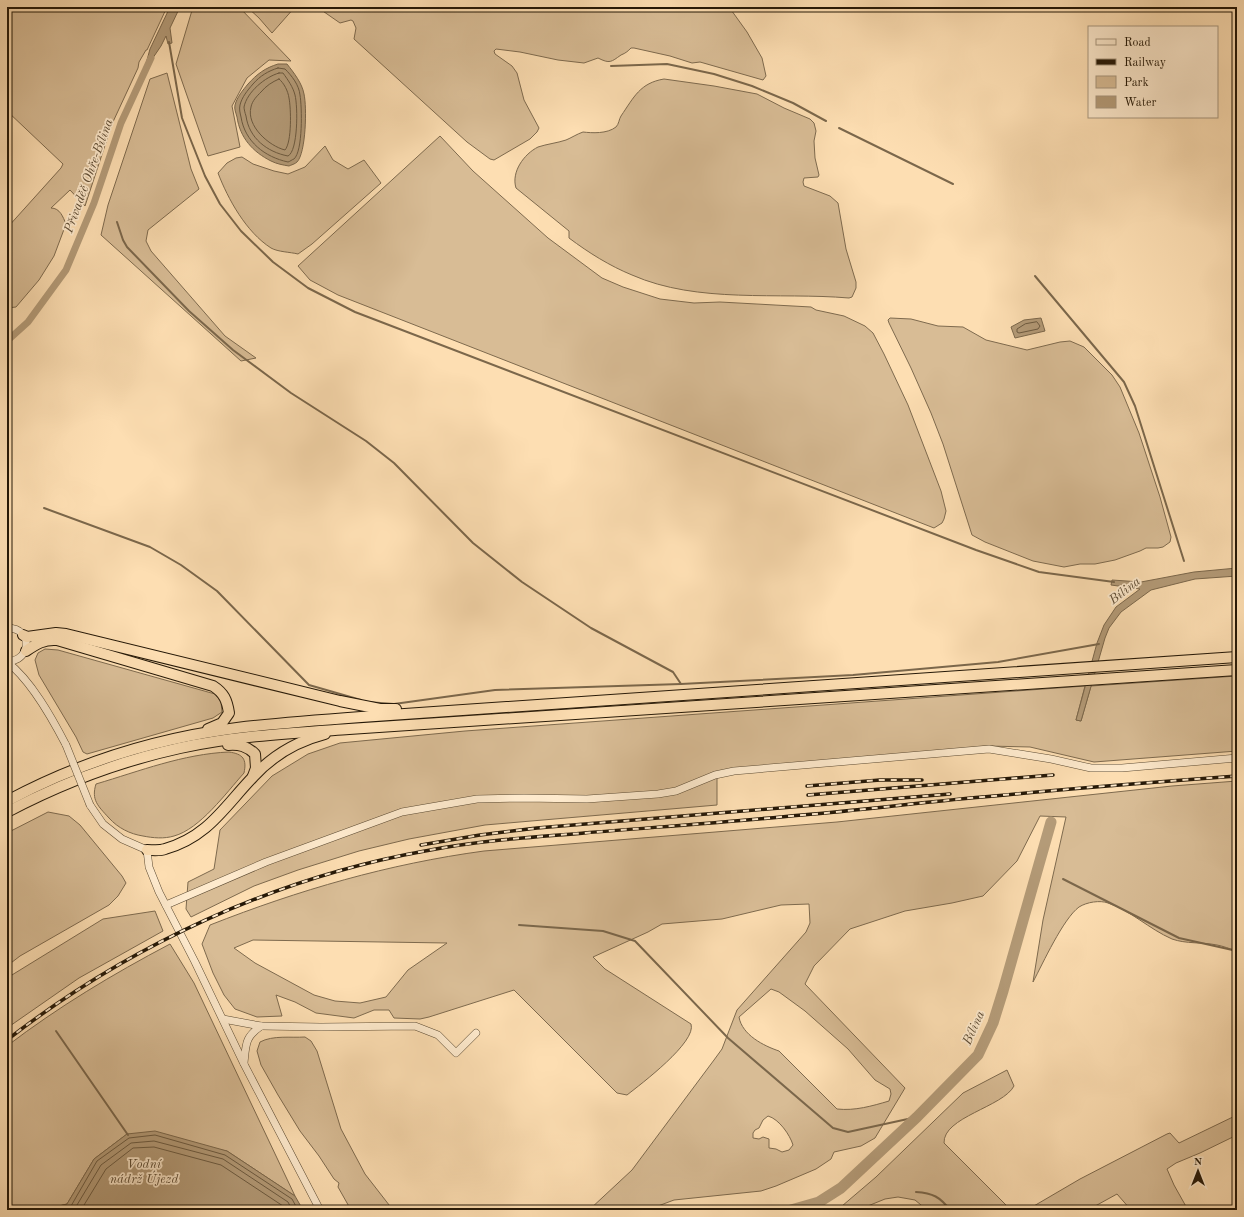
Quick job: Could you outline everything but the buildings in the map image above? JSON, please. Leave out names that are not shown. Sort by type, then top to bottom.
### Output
[{"type":"highway","points":[[23,635],[28,637],[56,633],[66,634],[340,701],[380,709],[454,712]]},
{"type":"highway","points":[[23,654],[41,641],[57,640],[213,686],[220,690],[226,698],[229,713],[222,724],[178,744]]},
{"type":"highway","points":[[7,812],[66,784],[112,767],[178,744],[236,729],[294,722],[1237,657]]},
{"type":"highway","points":[[7,800],[66,772],[134,749],[178,744],[349,729],[1237,670]]},
{"type":"highway","points":[[147,850],[164,849],[191,839],[216,820],[253,776],[274,758],[296,744],[318,736],[349,729]]},
{"type":"highway","points":[[178,744],[233,744],[250,748],[255,754],[256,768],[253,776]]},
{"type":"street","points":[[8,628],[17,630],[23,635],[27,645],[20,666],[26,682]]},
{"type":"street","points":[[7,661],[13,661],[23,654]]},
{"type":"street","points":[[7,661],[26,682],[50,715],[66,745],[90,805],[103,824],[122,839],[147,850],[149,867],[166,905],[244,1064],[320,1210]]},
{"type":"street","points":[[166,905],[266,862],[402,812],[477,799],[587,799],[658,794],[676,791],[715,776],[734,771],[989,749],[1051,759],[1091,768],[1122,768],[1237,758]]},
{"type":"street","points":[[223,1019],[261,1026],[321,1028],[415,1026],[438,1035],[456,1053],[476,1033]]},
{"type":"street","points":[[244,1064],[246,1041],[252,1032],[261,1026]]},
{"type":"green space","points":[[7,7],[167,7],[147,50],[139,62],[138,68],[112,124],[85,206],[70,190],[51,208],[59,211],[66,224],[54,256],[39,280],[16,307],[7,308],[7,228],[63,164],[7,111]]},
{"type":"green space","points":[[193,7],[239,7],[291,61],[269,60],[247,78],[232,106],[240,147],[208,156],[176,64]]},
{"type":"green space","points":[[247,7],[295,7],[272,33]]},
{"type":"green space","points":[[317,7],[729,7],[747,32],[762,58],[766,76],[763,80],[700,62],[692,63],[670,56],[634,48],[631,48],[626,53],[608,62],[598,58],[584,63],[496,49],[494,51],[495,54],[512,66],[517,73],[524,100],[539,128],[530,139],[494,160],[490,159],[467,142],[354,39],[356,28],[353,21],[351,20],[340,23]]},
{"type":"green space","points":[[167,73],[191,169],[199,189],[148,230],[146,241],[151,251],[225,336],[256,358],[241,361],[101,235],[108,205],[150,79]]},
{"type":"green space","points":[[664,79],[757,94],[810,119],[814,123],[816,131],[814,141],[815,158],[819,175],[818,177],[804,178],[803,182],[804,186],[830,196],[838,203],[846,249],[856,282],[856,288],[852,297],[739,295],[684,290],[657,284],[632,275],[584,249],[569,238],[569,231],[516,188],[515,176],[517,170],[528,154],[533,150],[538,147],[566,140],[583,132],[591,133],[608,131],[616,127],[621,116],[643,87]]},
{"type":"green space","points":[[440,136],[473,171],[548,238],[602,278],[623,287],[660,299],[694,303],[720,302],[811,307],[816,310],[844,316],[865,326],[873,333],[908,405],[941,491],[946,511],[942,523],[934,528],[338,295],[310,280],[298,266]]},
{"type":"green space","points":[[325,146],[333,160],[348,169],[364,160],[381,183],[312,244],[298,254],[271,248],[246,224],[233,204],[218,173],[227,163],[236,158],[242,157],[253,164],[288,174],[305,167]]},
{"type":"green space","points":[[890,318],[911,319],[938,326],[963,327],[986,340],[1027,350],[1070,341],[1084,347],[1112,375],[1120,387],[1139,433],[1160,497],[1171,537],[1170,542],[1163,547],[1146,548],[1115,560],[1095,564],[1080,564],[1064,567],[1033,561],[985,542],[972,535],[943,444],[911,368],[889,323],[888,320]]},
{"type":"green space","points":[[45,649],[58,650],[215,694],[221,702],[222,712],[213,718],[87,754],[83,752],[76,737],[39,675],[35,660],[38,653]]},
{"type":"green space","points":[[1237,676],[1237,751],[1094,762],[1030,747],[987,746],[717,772],[717,805],[485,825],[409,839],[359,851],[298,870],[254,886],[191,917],[186,909],[188,882],[214,869],[220,830],[272,776],[308,754],[340,743],[465,731],[1085,686],[1076,720],[1081,721],[1091,686]]},
{"type":"green space","points":[[229,752],[238,754],[243,758],[245,764],[244,773],[203,818],[184,832],[174,836],[162,838],[151,837],[138,835],[124,830],[109,818],[96,802],[94,794],[96,784],[178,760],[212,753]]},
{"type":"green space","points":[[1237,781],[1237,951],[1217,945],[1183,942],[1172,939],[1116,906],[1105,902],[1094,902],[1079,907],[1066,921],[1033,982],[1043,920],[1066,817],[1040,816],[1017,861],[983,896],[905,911],[850,929],[814,966],[805,984],[905,1088],[875,1138],[861,1146],[834,1152],[831,1159],[816,1169],[761,1191],[674,1200],[652,1210],[589,1210],[632,1170],[722,1049],[737,1010],[806,932],[810,923],[809,904],[781,905],[722,919],[662,924],[593,957],[605,969],[691,1024],[691,1032],[686,1041],[677,1051],[655,1072],[627,1095],[617,1093],[514,990],[420,1019],[394,1018],[389,1010],[374,1010],[354,1018],[316,1013],[295,1002],[276,995],[282,1016],[257,1017],[235,1009],[224,995],[213,973],[202,944],[210,925],[243,912],[344,880],[448,856],[484,851],[837,822],[1172,786]],"holes":[[[253,940],[447,943],[408,970],[386,997],[360,1003],[335,1001],[314,995],[255,963],[234,948]],[[771,989],[779,992],[805,1011],[848,1049],[875,1080],[890,1089],[891,1094],[889,1101],[857,1109],[837,1109],[779,1051],[754,1039],[744,1029],[739,1017]],[[768,1116],[776,1120],[784,1128],[793,1145],[789,1150],[782,1152],[769,1148],[769,1139],[763,1137],[759,1139],[753,1138],[753,1133],[759,1128],[763,1120]]]},
{"type":"green space","points":[[48,812],[69,816],[80,825],[122,876],[126,883],[118,896],[109,905],[20,956],[7,966],[7,833]]},
{"type":"green space","points":[[155,911],[163,931],[79,978],[7,1028],[7,978],[103,919]]},
{"type":"green space","points":[[170,944],[194,983],[295,1196],[227,1151],[127,1134],[94,1159],[67,1204],[43,1210],[7,1210],[7,1046],[86,992]]},
{"type":"green space","points":[[305,1037],[311,1041],[317,1051],[341,1129],[365,1174],[393,1210],[351,1210],[338,1187],[339,1183],[334,1179],[300,1131],[261,1065],[257,1051],[260,1042],[271,1038]]},
{"type":"green space","points":[[1007,1070],[1014,1086],[1008,1093],[953,1126],[946,1134],[944,1143],[1011,1210],[927,1210],[915,1200],[898,1197],[885,1199],[858,1210],[833,1210],[842,1206],[876,1177],[963,1093]]},
{"type":"green space","points":[[1237,1115],[1237,1135],[1176,1163],[1167,1169],[1188,1210],[1131,1210],[1117,1194],[1088,1210],[1027,1210],[1080,1179],[1167,1134],[1170,1133],[1179,1143]]},
{"type":"water","points":[[170,7],[180,7],[170,28],[172,43],[168,44],[166,36],[144,71],[150,49]]},
{"type":"water","points":[[278,64],[287,64],[301,86],[305,100],[305,130],[302,149],[297,162],[289,166],[271,161],[248,144],[241,131],[235,108],[239,96],[251,80],[265,69]]},
{"type":"water","points":[[1041,318],[1045,331],[1015,338],[1011,327],[1024,320]]},
{"type":"water","points":[[1237,568],[1237,576],[1195,579],[1151,590],[1121,612],[1109,628],[1105,638],[1081,721],[1076,720],[1097,643],[1104,625],[1116,607],[1140,589],[1111,585],[1112,580],[1141,582],[1194,572]]},
{"type":"water","name":"Vodní nádrž Újezd","points":[[155,1131],[227,1151],[295,1196],[303,1210],[43,1210],[67,1204],[94,1159],[127,1134]]},
{"type":"waterway","points":[[169,42],[182,118],[205,176],[220,204],[241,231],[273,262],[308,288],[355,312],[976,550],[1039,572],[1114,582]]},
{"type":"waterway","name":"Přivaděč Ohře-Bílina","points":[[7,341],[28,322],[66,270],[94,203],[121,123],[151,58]]},
{"type":"waterway","points":[[611,66],[667,64],[714,74],[752,86],[793,103],[826,121]]},
{"type":"waterway","points":[[839,128],[953,184]]},
{"type":"waterway","points":[[117,222],[127,247],[189,311],[233,350],[291,393],[366,441],[394,463],[473,543],[522,582],[591,628],[673,672],[681,684],[853,675],[998,662],[1099,644]]},
{"type":"waterway","points":[[1035,276],[1124,382],[1135,406],[1184,561]]},
{"type":"waterway","points":[[44,508],[150,547],[181,565],[217,591],[309,685],[361,700]]},
{"type":"waterway","points":[[367,702],[394,704],[495,690],[681,684]]},
{"type":"waterway","name":"Bílina","points":[[791,1210],[819,1202],[841,1188],[917,1117],[978,1055],[993,1023],[1051,822]]},
{"type":"waterway","points":[[1063,879],[1179,938],[1237,951]]},
{"type":"waterway","points":[[519,925],[603,931],[635,941],[728,1038],[833,1128],[848,1132],[917,1117]]},
{"type":"waterway","points":[[56,1031],[128,1135]]},
{"type":"waterway","points":[[916,1192],[936,1196],[950,1210]]},
{"type":"railway","points":[[808,795],[1053,775]]},
{"type":"railway","points":[[7,1040],[54,1006],[102,975],[153,946],[205,920],[258,898],[313,879],[369,863],[425,851],[504,840],[826,813],[1055,790],[1237,776]]},
{"type":"railway","points":[[807,786],[880,780],[922,780]]},
{"type":"railway","points":[[421,845],[480,835],[537,828],[950,794]]}]
